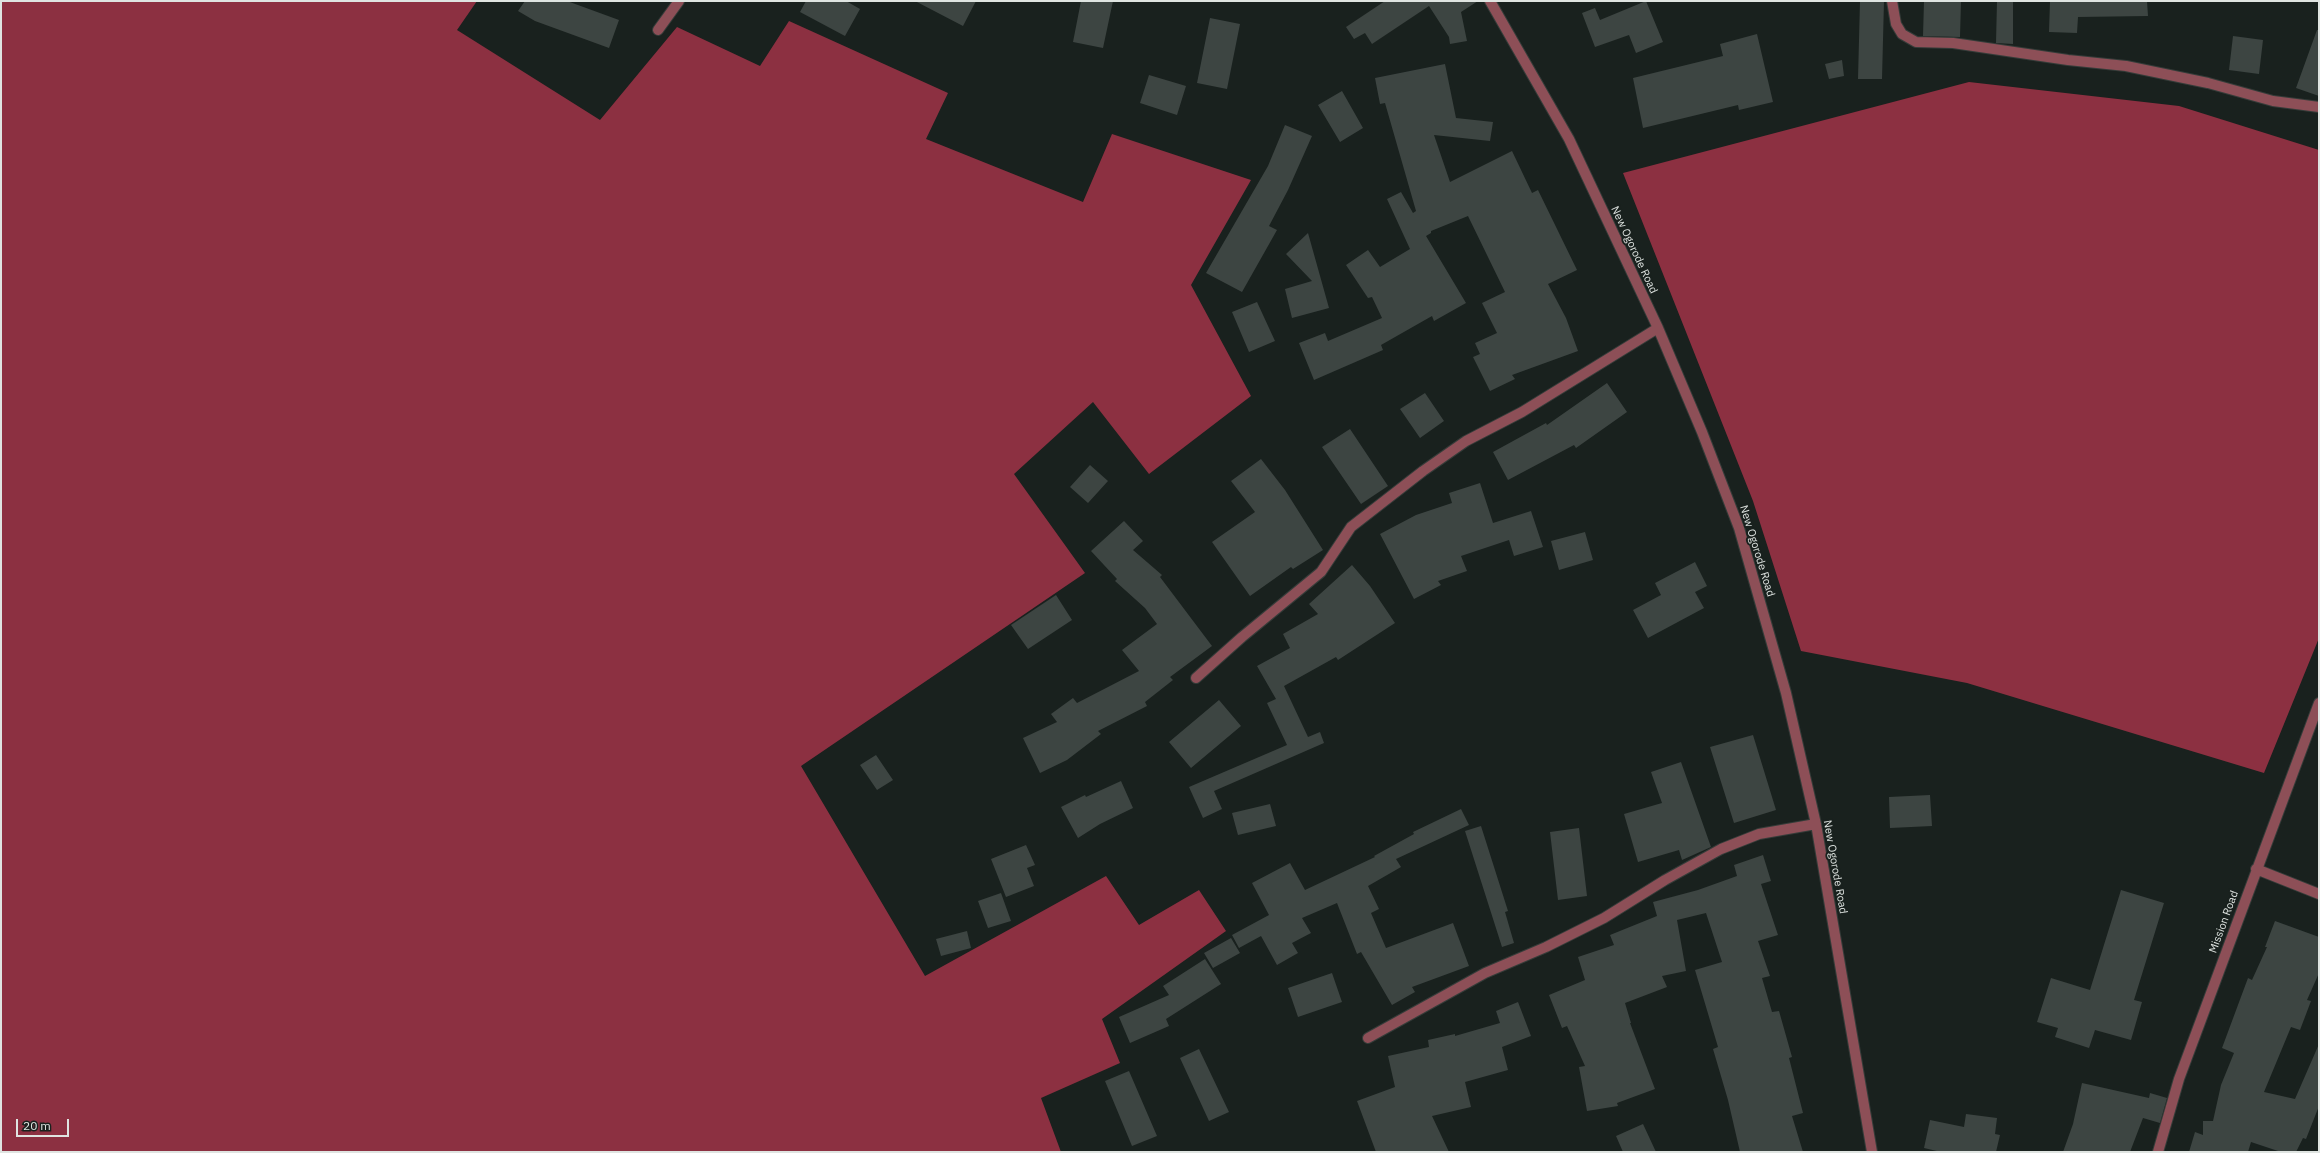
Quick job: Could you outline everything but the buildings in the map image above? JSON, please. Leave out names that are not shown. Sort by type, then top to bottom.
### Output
[{"type":"street","points":[[658,30],[679,1]]},
{"type":"street","name":"New Ogorode Road","points":[[1490,1],[1569,138],[1658,328],[1702,432],[1739,528],[1786,692],[1816,824],[1872,1152]]},
{"type":"street","points":[[1892,1],[1896,24],[1902,34],[1916,42],[1953,43],[2068,60],[2126,66],[2208,83],[2273,101],[2319,107]]},
{"type":"street","points":[[1196,678],[1242,637],[1321,572],[1351,527],[1423,471],[1466,440],[1522,412],[1658,328]]},
{"type":"street","name":"Mission Road","points":[[2158,1152],[2179,1079],[2256,868],[2319,703]]},
{"type":"street","points":[[1368,1038],[1485,973],[1546,947],[1604,918],[1664,880],[1721,849],[1759,834],[1816,824]]},
{"type":"street","points":[[2256,868],[2319,894]]},
{"type":"shaded area","points":[[1,1],[477,1],[457,30],[600,120],[677,27],[760,66],[789,21],[948,93],[926,139],[1083,202],[1112,134],[1251,180],[1191,285],[1251,396],[1149,474],[1093,402],[1014,474],[1085,573],[801,766],[925,976],[1106,876],[1139,925],[1199,890],[1226,931],[1102,1019],[1120,1063],[1041,1098],[1061,1152],[1,1152]]},
{"type":"shaded area","points":[[1969,82],[2179,106],[2319,150],[2319,638],[2264,773],[1967,683],[1801,651],[1753,501],[1623,173]]}]
